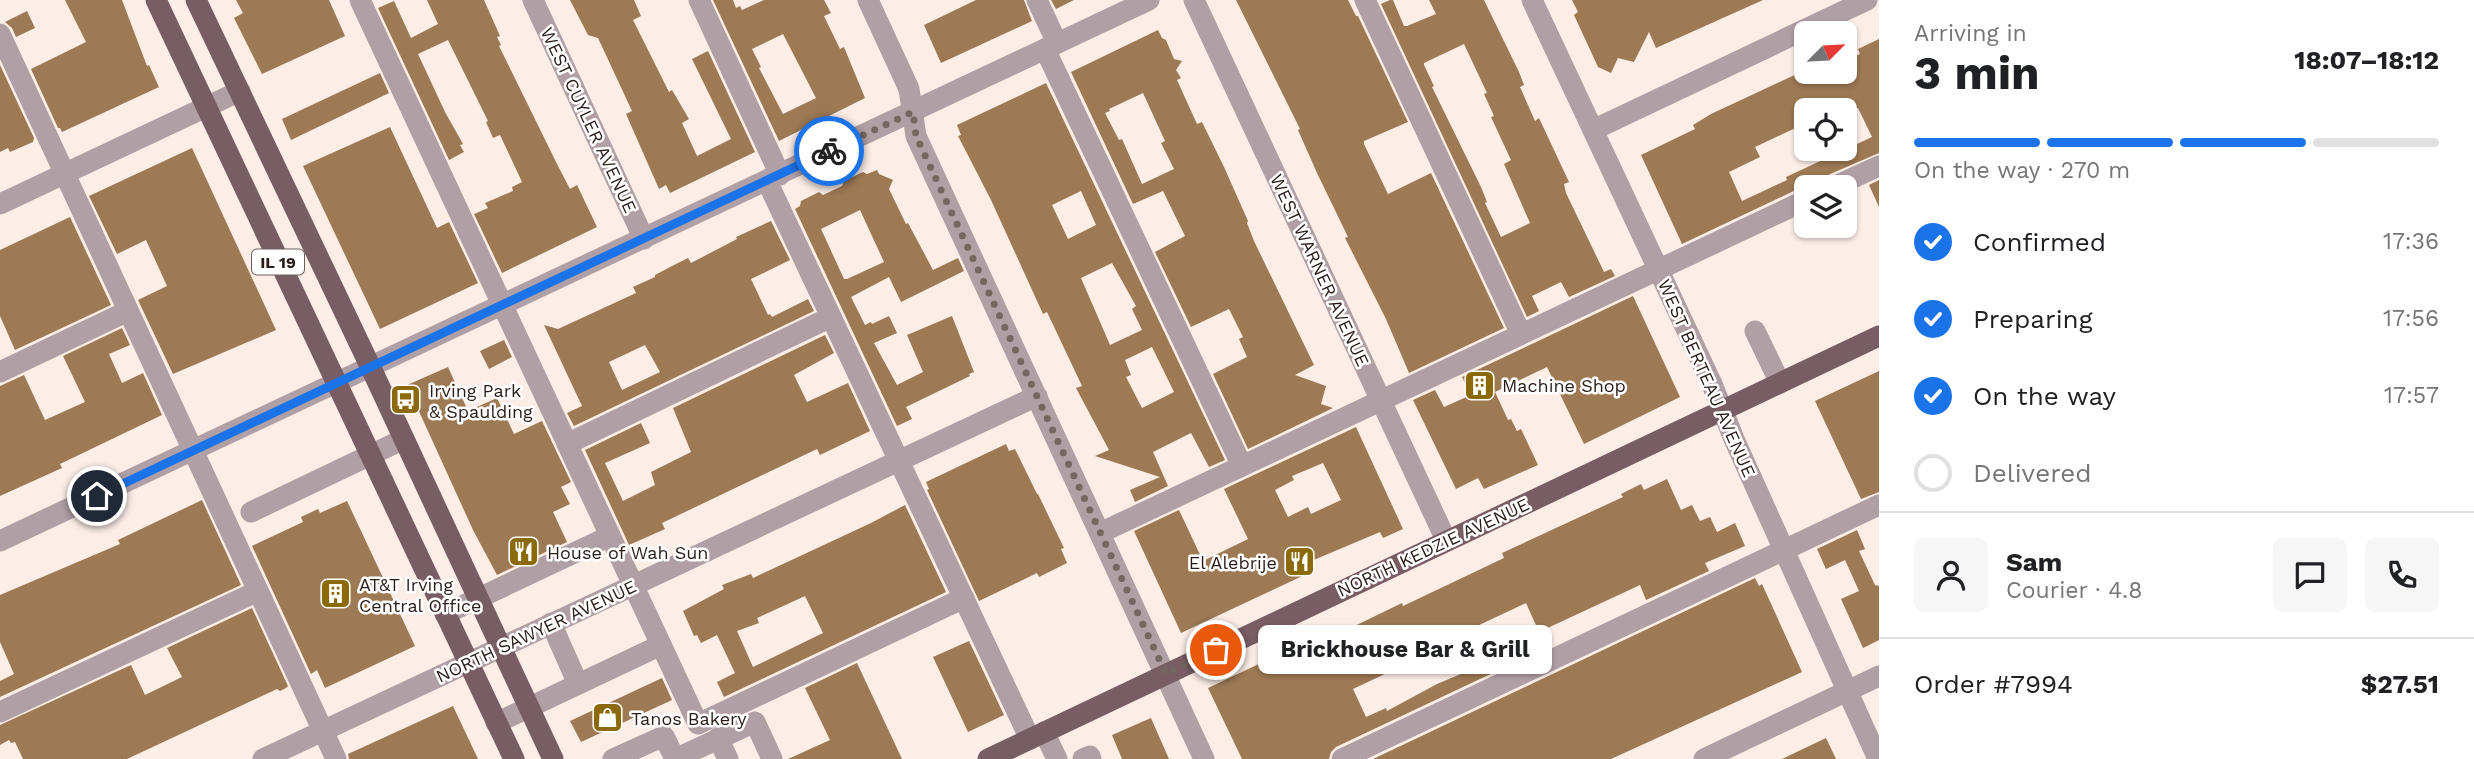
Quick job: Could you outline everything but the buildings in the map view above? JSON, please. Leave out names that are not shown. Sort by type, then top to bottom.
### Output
[{"type":"main road","name":"IL 19","points":[[156,0],[514,759]]},
{"type":"main road","name":"IL 19","points":[[196,0],[371,368],[552,759]]},
{"type":"main road","name":"NORTH KEDZIE AVENUE","points":[[988,759],[1879,336]]},
{"type":"street","points":[[360,0],[698,724],[964,598]]},
{"type":"street","name":"WEST CUYLER AVENUE","points":[[533,0],[644,239]]},
{"type":"street","points":[[699,0],[831,317],[898,460],[964,598],[1037,736],[1057,759]]},
{"type":"street","points":[[867,0],[909,89],[916,136],[1204,759]]},
{"type":"street","points":[[1037,0],[1051,46],[1242,466]]},
{"type":"street","points":[[0,541],[1149,0]]},
{"type":"street","name":"WEST WARNER AVENUE","points":[[1194,0],[1446,540]]},
{"type":"street","points":[[1366,0],[1521,334]]},
{"type":"street","name":"WEST BERTEAU AVENUE","points":[[1532,0],[1659,270],[1878,759]]},
{"type":"street","points":[[1593,130],[1867,0]]},
{"type":"street","points":[[0,34],[335,759]]},
{"type":"street","points":[[0,204],[240,91]]},
{"type":"street","points":[[1857,176],[1879,166]]},
{"type":"street","points":[[1100,533],[1794,206]]},
{"type":"street","points":[[0,372],[128,311]]},
{"type":"street","points":[[567,444],[831,317]]},
{"type":"street","points":[[1755,331],[1780,383]]},
{"type":"street","name":"NORTH SAWYER AVENUE","points":[[263,759],[1037,396]]},
{"type":"street","points":[[251,512],[404,439]]},
{"type":"street","points":[[1342,759],[1879,505]]},
{"type":"street","points":[[445,614],[610,536]]},
{"type":"street","points":[[0,712],[258,591]]},
{"type":"street","points":[[551,623],[578,684]]},
{"type":"street","points":[[496,723],[661,645]]},
{"type":"street","points":[[1704,759],[1879,676]]},
{"type":"street","points":[[613,759],[664,736],[674,759],[755,722],[772,759]]},
{"type":"street","points":[[718,738],[728,759]]},
{"type":"street","points":[[1083,759],[1090,756],[1091,759]]},
{"type":"way so far","points":[[829,151],[913,112],[916,136],[1166,674],[1216,650]]},
{"type":"place","name":"Machine Shop","points":[[1479,385]]},
{"type":"place","name":"Irving Park & Spaulding","points":[[406,400]]},
{"type":"place","name":"House of Wah Sun","points":[[524,552]]},
{"type":"place","name":"El Alebrije","points":[[1300,562]]},
{"type":"place","name":"AT&T Irving Central Office","points":[[336,594]]},
{"type":"place","name":"Brickhouse Bar & Grill","points":[[1216,650]]},
{"type":"place","name":"Tanos Bakery","points":[[608,718]]},
{"type":"route","points":[[97,496],[829,151]]}]
